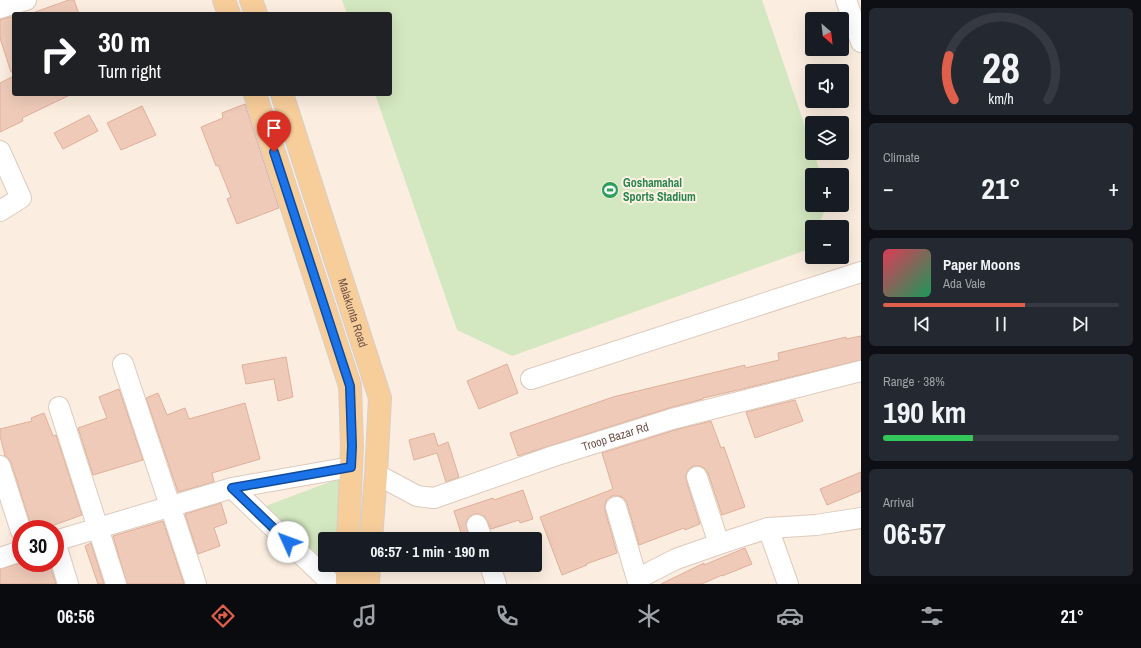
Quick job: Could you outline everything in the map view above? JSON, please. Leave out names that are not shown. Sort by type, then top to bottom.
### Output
[{"type":"main road","points":[[224,0],[228,12]]},
{"type":"main road","points":[[251,0],[255,12]]},
{"type":"main road","points":[[256,96],[350,386],[352,446],[348,532]]},
{"type":"main road","name":"Malakunta Road","points":[[283,96],[380,398],[372,532]]},
{"type":"main road","points":[[346,584],[347,572]]},
{"type":"main road","points":[[368,584],[369,572]]},
{"type":"street","points":[[0,8],[26,0]]},
{"type":"street","points":[[846,0],[861,42]]},
{"type":"street","points":[[0,151],[21,198],[0,211]]},
{"type":"street","points":[[531,379],[861,272]]},
{"type":"street","points":[[123,364],[196,584]]},
{"type":"street","name":"Troop Bazar Rd","points":[[376,474],[417,496],[434,498],[554,456],[672,419],[861,371]]},
{"type":"street","points":[[59,407],[116,584]]},
{"type":"street","points":[[0,466],[17,520]]},
{"type":"street","points":[[64,538],[232,488],[351,467]]},
{"type":"street","points":[[697,477],[719,544]]},
{"type":"street","points":[[232,488],[332,584]]},
{"type":"street","points":[[616,507],[636,582],[676,559],[768,528],[816,525],[861,518]]},
{"type":"street","points":[[768,528],[788,584]]},
{"type":"street","points":[[0,558],[12,554]]},
{"type":"street","points":[[64,571],[68,584]]},
{"type":"street","points":[[492,572],[496,584]]},
{"type":"green space","name":"Goshamahal Sports Stadium","points":[[342,0],[762,0],[805,126],[805,160],[816,160],[819,168],[805,168],[805,212],[824,212],[821,220],[805,220],[805,250],[512,356],[457,330],[376,96],[392,96],[392,12],[346,12]]},
{"type":"green space","points":[[343,477],[340,532],[318,532],[318,555],[263,507]]},
{"type":"building","points":[[69,0],[74,0],[78,12],[35,12]]},
{"type":"building","points":[[12,17],[12,72],[0,38],[0,20]]},
{"type":"building","points":[[12,77],[12,96],[68,96],[22,118],[23,121],[0,132],[0,83]]},
{"type":"building","points":[[245,104],[279,208],[237,224],[227,199],[231,197],[218,165],[216,166],[201,127],[223,118],[222,113]]},
{"type":"building","points":[[142,106],[156,135],[121,150],[107,123]]},
{"type":"building","points":[[89,115],[98,131],[63,149],[54,133]]},
{"type":"building","points":[[861,336],[861,360],[703,398],[518,456],[510,433],[613,397],[745,365],[745,368],[779,360],[778,353],[846,337],[846,339]]},
{"type":"building","points":[[286,357],[293,397],[278,401],[274,379],[246,384],[242,365]]},
{"type":"building","points":[[507,364],[518,393],[479,409],[467,381]]},
{"type":"building","points":[[119,389],[143,460],[93,475],[78,428],[107,418],[99,397]]},
{"type":"building","points":[[158,393],[167,415],[185,408],[189,419],[245,403],[260,459],[212,473],[214,482],[178,492],[146,398]]},
{"type":"building","points":[[795,400],[803,421],[755,438],[746,412]]},
{"type":"building","points":[[44,413],[53,436],[56,435],[82,515],[64,521],[64,520],[29,520],[11,462],[4,455],[0,429],[32,421],[31,418]]},
{"type":"building","points":[[711,421],[721,448],[724,447],[745,507],[722,515],[708,473],[700,466],[693,466],[686,474],[686,480],[700,524],[685,530],[684,528],[639,545],[627,503],[624,498],[612,496],[607,499],[605,510],[617,553],[586,564],[587,565],[562,575],[540,517],[613,489],[602,453],[675,430]]},
{"type":"building","points":[[434,433],[438,446],[448,442],[459,477],[446,482],[437,453],[414,460],[409,440]]},
{"type":"building","points":[[861,472],[861,491],[827,505],[820,489]]},
{"type":"building","points":[[523,490],[533,519],[520,523],[519,520],[491,529],[485,517],[479,514],[474,514],[468,518],[466,523],[468,532],[461,532],[454,511],[493,498],[494,500]]},
{"type":"building","points":[[221,503],[227,523],[214,528],[220,546],[198,554],[185,514]]},
{"type":"building","points":[[163,521],[184,584],[127,584],[113,536]]},
{"type":"building","points":[[91,543],[104,584],[98,584],[85,546]]},
{"type":"building","points":[[745,548],[752,564],[702,584],[661,584],[704,563],[704,565]]},
{"type":"building","points":[[12,566],[12,572],[52,572],[56,584],[0,584],[0,569]]},
{"type":"place","name":"Goshamahal Sports Stadium","points":[[610,190]]},
{"type":"route","points":[[274,152],[350,386],[352,446],[351,467],[232,488],[288,542]]}]
